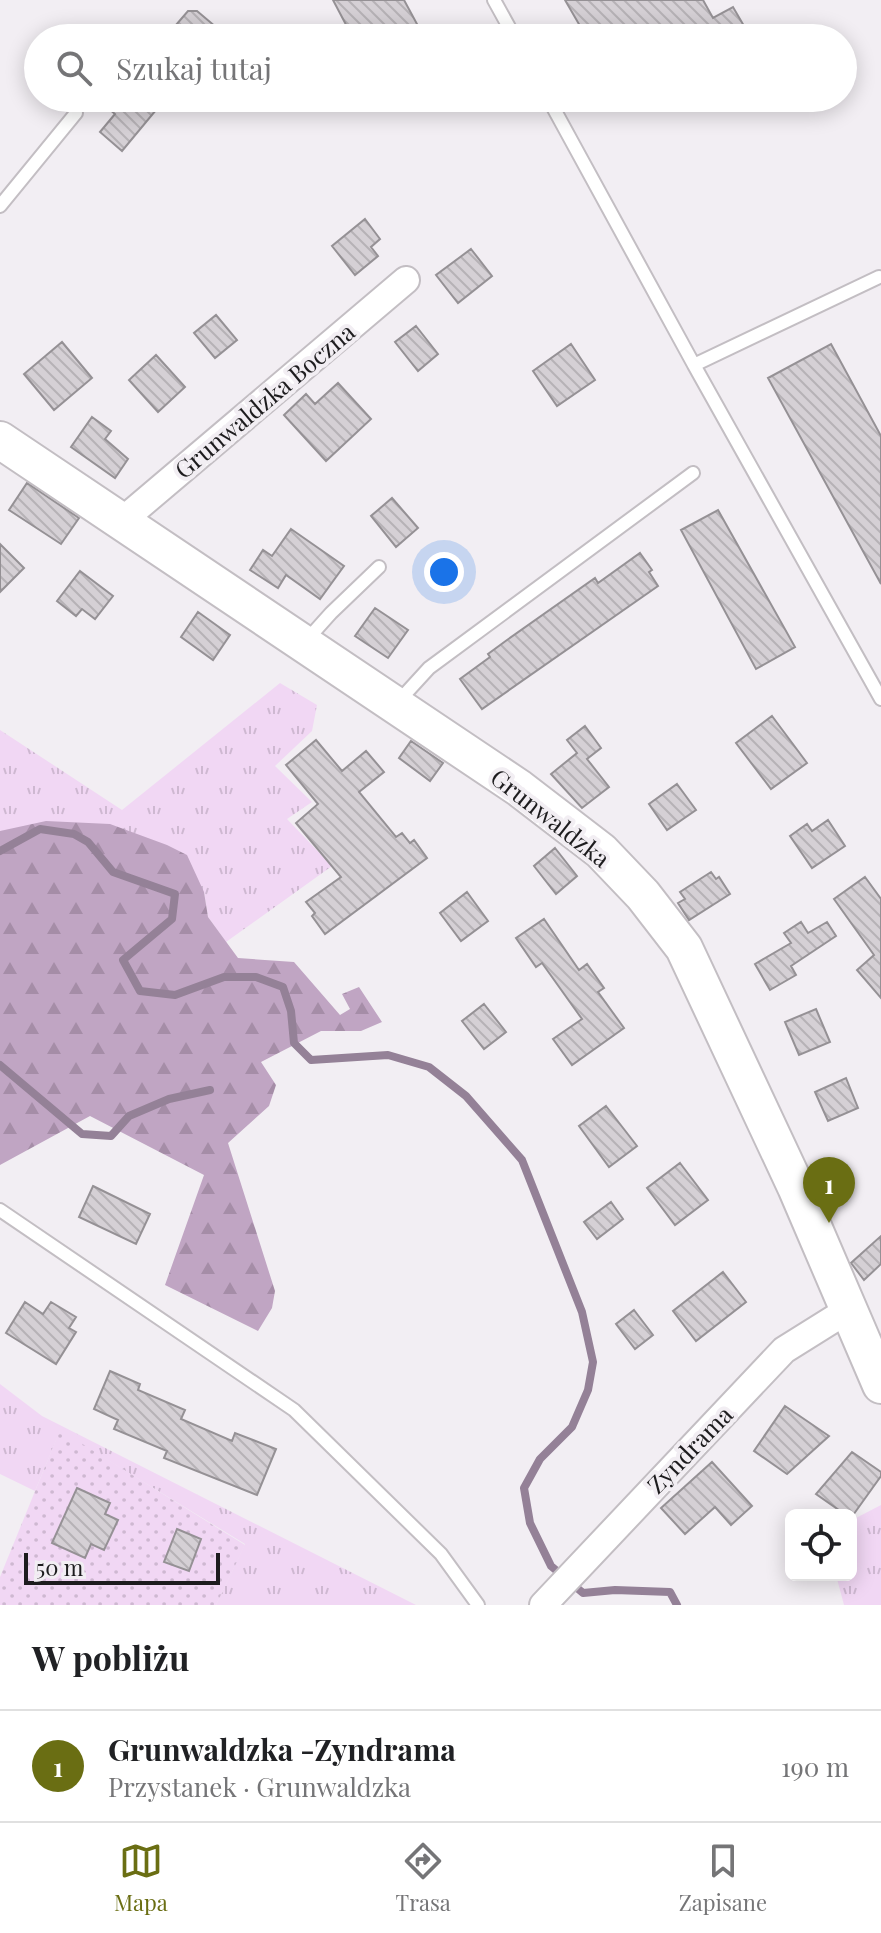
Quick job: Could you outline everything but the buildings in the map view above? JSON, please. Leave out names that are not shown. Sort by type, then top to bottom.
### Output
[{"type":"street","name":"Grunwaldzka Boczna","points":[[123,520],[406,280]]},
{"type":"street","name":"Grunwaldzka","points":[[0,440],[519,788],[601,851],[643,895],[684,948],[796,1187],[881,1385]]},
{"type":"street","name":"Zyndrama","points":[[552,1596],[784,1350],[848,1310]]},
{"type":"lane","points":[[494,0],[507,24]]},
{"type":"lane","points":[[556,112],[881,699]]},
{"type":"lane","points":[[0,206],[76,113]]},
{"type":"lane","points":[[694,365],[879,277]]},
{"type":"lane","points":[[395,705],[429,668],[693,473]]},
{"type":"lane","points":[[303,645],[379,567]]},
{"type":"lane","points":[[0,1210],[294,1410],[441,1554],[478,1605]]},
{"type":"green space","points":[[280,683],[317,705],[312,731],[275,766],[312,802],[287,819],[332,866],[226,942],[208,917],[204,892],[0,831],[0,730],[122,810]]},
{"type":"green space","points":[[46,821],[110,824],[187,855],[204,892],[208,917],[238,958],[294,962],[340,1015],[350,1009],[342,994],[359,987],[382,1022],[361,1031],[321,1031],[261,1062],[276,1085],[269,1106],[228,1143],[275,1291],[272,1308],[258,1331],[165,1285],[204,1175],[90,1116],[0,1165],[0,831]]},
{"type":"green space","points":[[0,1384],[42,1416],[416,1605],[216,1605],[245,1544],[60,1431],[35,1491],[0,1474]]},
{"type":"green space","points":[[60,1430],[245,1545],[216,1605],[0,1605],[0,1577]]},
{"type":"green space","points":[[881,1505],[881,1605],[844,1605],[838,1581],[857,1581],[857,1517]]},
{"type":"waterway","points":[[0,851],[40,829],[74,834],[88,842],[113,872],[175,894],[172,919],[123,960],[140,991],[175,995],[224,977],[256,977],[283,987],[291,1011],[294,1043],[311,1060],[388,1055],[429,1067],[466,1096],[522,1160],[582,1312],[593,1362],[588,1390],[572,1427],[540,1459],[524,1488],[530,1523],[551,1566],[583,1593],[615,1590],[670,1592],[677,1605]]},
{"type":"waterway","points":[[0,1065],[82,1134],[111,1136],[129,1116],[169,1099],[210,1090]]},
{"type":"place","name":"Grunwaldzka -Zyndrama","points":[[829,1223]]}]
